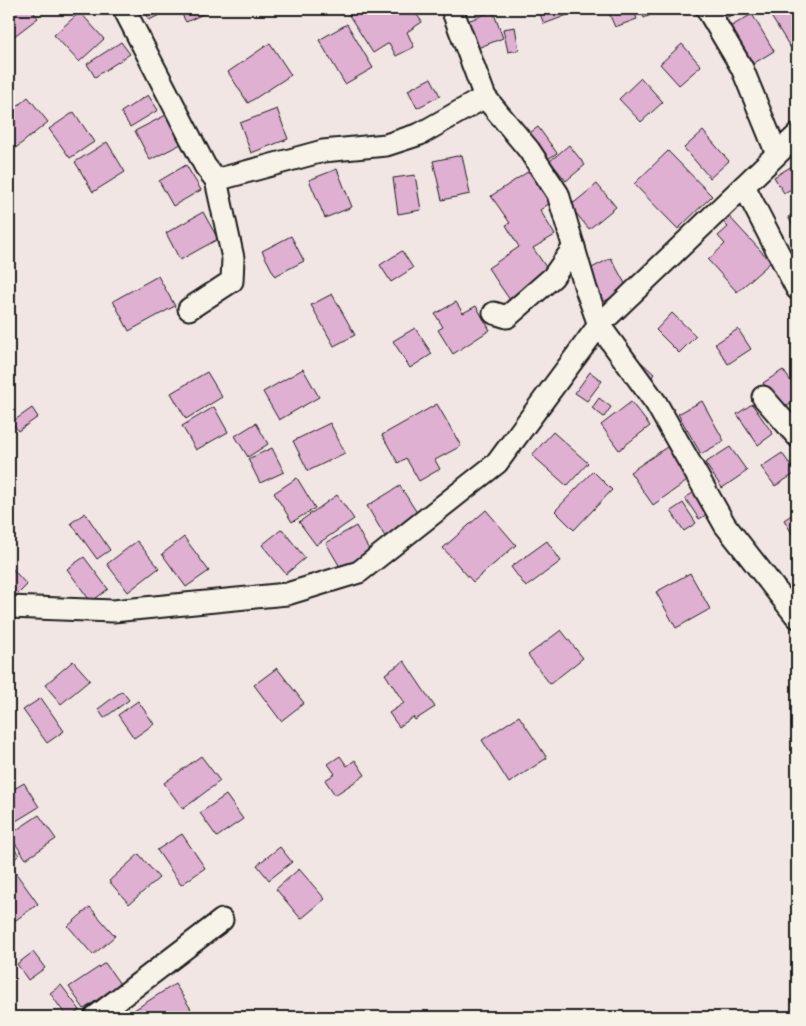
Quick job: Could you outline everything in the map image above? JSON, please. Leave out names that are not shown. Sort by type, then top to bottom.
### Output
[{"type":"street","points":[[124,9],[205,166],[216,180],[233,258],[232,281],[189,309]]},
{"type":"street","points":[[452,9],[485,97],[529,150],[558,194],[599,324],[656,403],[725,524],[797,617]]},
{"type":"street","points":[[707,9],[742,68],[777,154]]},
{"type":"street","points":[[216,180],[323,151],[394,142],[420,134],[485,97]]},
{"type":"street","points":[[9,606],[113,611],[133,610],[287,594],[359,572],[498,463],[599,324],[797,135]]},
{"type":"street","points":[[744,186],[797,289]]},
{"type":"street","points":[[494,314],[507,317],[553,277],[574,248]]},
{"type":"street","points":[[762,397],[797,436]]},
{"type":"street","points":[[95,1017],[222,920]]},
{"type":"building","points":[[9,9],[31,9],[38,18],[9,40]]},
{"type":"building","points":[[144,9],[172,9],[149,20]]},
{"type":"building","points":[[179,9],[214,9],[186,22]]},
{"type":"building","points":[[345,9],[413,9],[422,22],[407,32],[414,47],[396,56],[389,43],[373,53]]},
{"type":"building","points":[[538,9],[583,9],[544,24]]},
{"type":"building","points":[[607,9],[633,9],[637,19],[615,27]]},
{"type":"building","points":[[640,9],[663,9],[644,18]]},
{"type":"building","points":[[711,9],[743,9],[718,22]]},
{"type":"building","points":[[797,9],[797,47],[792,50],[767,10]]},
{"type":"building","points":[[493,11],[503,38],[475,49],[465,22]]},
{"type":"building","points":[[80,12],[104,39],[79,62],[54,35]]},
{"type":"building","points":[[752,14],[774,51],[748,67],[725,30]]},
{"type":"building","points":[[347,24],[373,68],[345,84],[319,40]]},
{"type":"building","points":[[515,27],[519,50],[508,52],[503,29]]},
{"type":"building","points":[[121,42],[130,54],[95,77],[87,64]]},
{"type":"building","points":[[270,43],[291,75],[248,103],[228,72]]},
{"type":"building","points":[[682,44],[701,66],[679,85],[660,64]]},
{"type":"building","points":[[431,78],[440,96],[417,108],[408,90]]},
{"type":"building","points":[[641,78],[663,102],[641,122],[619,99]]},
{"type":"building","points":[[148,95],[158,110],[130,127],[121,112]]},
{"type":"building","points":[[28,97],[48,122],[12,151],[9,146],[9,113]]},
{"type":"building","points":[[277,109],[288,139],[251,153],[240,123]]},
{"type":"building","points":[[74,112],[94,142],[70,158],[49,129]]},
{"type":"building","points":[[168,114],[183,143],[150,160],[135,131]]},
{"type":"building","points":[[538,127],[557,153],[542,163],[524,137]]},
{"type":"building","points":[[703,131],[729,161],[710,178],[684,148]]},
{"type":"building","points":[[107,142],[125,172],[93,192],[75,162]]},
{"type":"building","points":[[569,145],[585,165],[566,181],[550,161]]},
{"type":"building","points":[[668,151],[712,196],[678,229],[634,184]]},
{"type":"building","points":[[462,155],[470,194],[442,200],[433,161]]},
{"type":"building","points":[[797,163],[797,186],[784,193],[774,177]]},
{"type":"building","points":[[186,165],[201,190],[173,206],[159,181]]},
{"type":"building","points":[[337,169],[352,207],[325,218],[309,180]]},
{"type":"building","points":[[529,171],[550,203],[540,210],[555,235],[533,248],[550,273],[510,300],[488,268],[519,247],[506,225],[510,223],[491,196]]},
{"type":"building","points":[[415,175],[421,210],[398,214],[393,178]]},
{"type":"building","points":[[597,184],[616,207],[589,229],[570,206]]},
{"type":"building","points":[[797,211],[797,232],[788,217]]},
{"type":"building","points":[[203,212],[218,239],[180,260],[166,233]]},
{"type":"building","points":[[725,212],[771,262],[737,292],[708,260],[725,244],[718,236],[728,227],[719,218]]},
{"type":"building","points":[[291,236],[304,261],[275,276],[262,251]]},
{"type":"building","points":[[402,251],[413,268],[391,282],[380,265]]},
{"type":"building","points":[[611,258],[628,289],[603,302],[586,271]]},
{"type":"building","points":[[158,276],[175,306],[129,331],[113,301]]},
{"type":"building","points":[[332,294],[355,335],[334,346],[311,305]]},
{"type":"building","points":[[456,302],[463,313],[476,306],[490,330],[453,354],[438,330],[443,327],[435,314]]},
{"type":"building","points":[[672,313],[696,336],[679,353],[656,330]]},
{"type":"building","points":[[415,328],[432,354],[410,368],[393,341]]},
{"type":"building","points":[[738,329],[751,349],[728,364],[715,344]]},
{"type":"building","points":[[640,361],[654,374],[650,380],[635,365]]},
{"type":"building","points":[[303,369],[319,397],[279,420],[263,392]]},
{"type":"building","points":[[783,370],[797,390],[797,399],[782,410],[763,383]]},
{"type":"building","points":[[207,372],[222,397],[186,419],[171,393]]},
{"type":"building","points":[[590,372],[602,381],[587,401],[575,393]]},
{"type":"building","points":[[599,398],[611,407],[604,417],[592,408]]},
{"type":"building","points":[[702,401],[724,441],[701,454],[678,414]]},
{"type":"building","points":[[631,402],[650,426],[619,450],[601,425]]},
{"type":"building","points":[[437,404],[461,446],[435,460],[440,469],[419,481],[406,458],[398,463],[382,435]]},
{"type":"building","points":[[752,404],[773,434],[758,445],[737,414]]},
{"type":"building","points":[[214,407],[228,432],[196,450],[182,426]]},
{"type":"building","points":[[32,408],[38,417],[18,431],[12,422]]},
{"type":"building","points":[[256,423],[268,444],[248,457],[235,436]]},
{"type":"building","points":[[330,423],[345,453],[308,471],[293,441]]},
{"type":"building","points":[[553,432],[588,463],[567,486],[532,455]]},
{"type":"building","points":[[667,447],[690,479],[653,505],[630,472]]},
{"type":"building","points":[[730,447],[747,471],[722,488],[705,463]]},
{"type":"building","points":[[272,448],[284,472],[260,483],[248,459]]},
{"type":"building","points":[[782,453],[796,473],[775,486],[761,467]]},
{"type":"building","points":[[593,471],[612,490],[574,530],[555,511]]},
{"type":"building","points":[[297,478],[315,508],[292,522],[274,493]]},
{"type":"building","points":[[400,486],[421,519],[387,540],[367,506]]},
{"type":"building","points":[[699,489],[713,511],[699,519],[685,498]]},
{"type":"building","points":[[337,495],[354,519],[316,545],[299,522]]},
{"type":"building","points":[[683,503],[696,523],[684,531],[671,511]]},
{"type":"building","points":[[486,510],[516,545],[473,582],[443,548]]},
{"type":"building","points":[[797,511],[797,539],[796,540],[784,520]]},
{"type":"building","points":[[85,513],[110,550],[97,559],[71,523]]},
{"type":"building","points":[[356,526],[372,555],[343,572],[326,543]]},
{"type":"building","points":[[282,529],[305,558],[286,574],[262,545]]},
{"type":"building","points":[[184,537],[209,571],[186,587],[162,554]]},
{"type":"building","points":[[137,541],[159,568],[128,592],[107,564]]},
{"type":"building","points":[[547,541],[561,561],[526,587],[511,567]]},
{"type":"building","points":[[84,557],[108,589],[91,602],[67,569]]},
{"type":"building","points":[[9,565],[27,585],[17,595],[9,586]]},
{"type":"building","points":[[690,573],[710,609],[676,628],[656,592]]},
{"type":"building","points":[[561,630],[583,658],[550,684],[528,655]]},
{"type":"building","points":[[73,661],[90,680],[61,704],[45,685]]},
{"type":"building","points":[[404,661],[435,707],[415,720],[413,717],[399,727],[389,713],[404,703],[385,674]]},
{"type":"building","points":[[277,668],[304,703],[281,721],[254,685]]},
{"type":"building","points":[[122,691],[129,700],[104,718],[98,709]]},
{"type":"building","points":[[41,698],[64,731],[47,743],[23,710]]},
{"type":"building","points":[[138,701],[154,724],[134,738],[118,715]]},
{"type":"building","points":[[519,716],[547,758],[509,783],[482,740]]},
{"type":"building","points":[[201,756],[220,781],[183,809],[164,783]]},
{"type":"building","points":[[340,756],[347,766],[355,760],[365,775],[335,795],[325,780],[335,774],[328,764]]},
{"type":"building","points":[[24,783],[39,807],[16,821],[9,808],[9,792]]},
{"type":"building","points":[[226,795],[243,819],[217,837],[200,813]]},
{"type":"building","points":[[39,815],[56,839],[26,859],[9,835]]},
{"type":"building","points":[[182,834],[205,868],[181,885],[157,850]]},
{"type":"building","points":[[9,842],[19,855],[9,864]]},
{"type":"building","points":[[280,847],[292,862],[269,880],[257,865]]},
{"type":"building","points":[[139,854],[159,878],[129,904],[109,881]]},
{"type":"building","points":[[9,865],[38,904],[9,925]]},
{"type":"building","points":[[299,869],[325,899],[301,919],[276,889]]},
{"type":"building","points":[[90,907],[115,936],[93,955],[68,926]]},
{"type":"building","points":[[33,952],[45,968],[28,980],[17,964]]},
{"type":"building","points":[[105,963],[120,984],[84,1009],[69,987]]},
{"type":"building","points":[[175,984],[191,1009],[178,1017],[139,1017],[134,1010]]},
{"type":"building","points":[[61,985],[80,1010],[70,1017],[67,1017],[50,993]]}]
